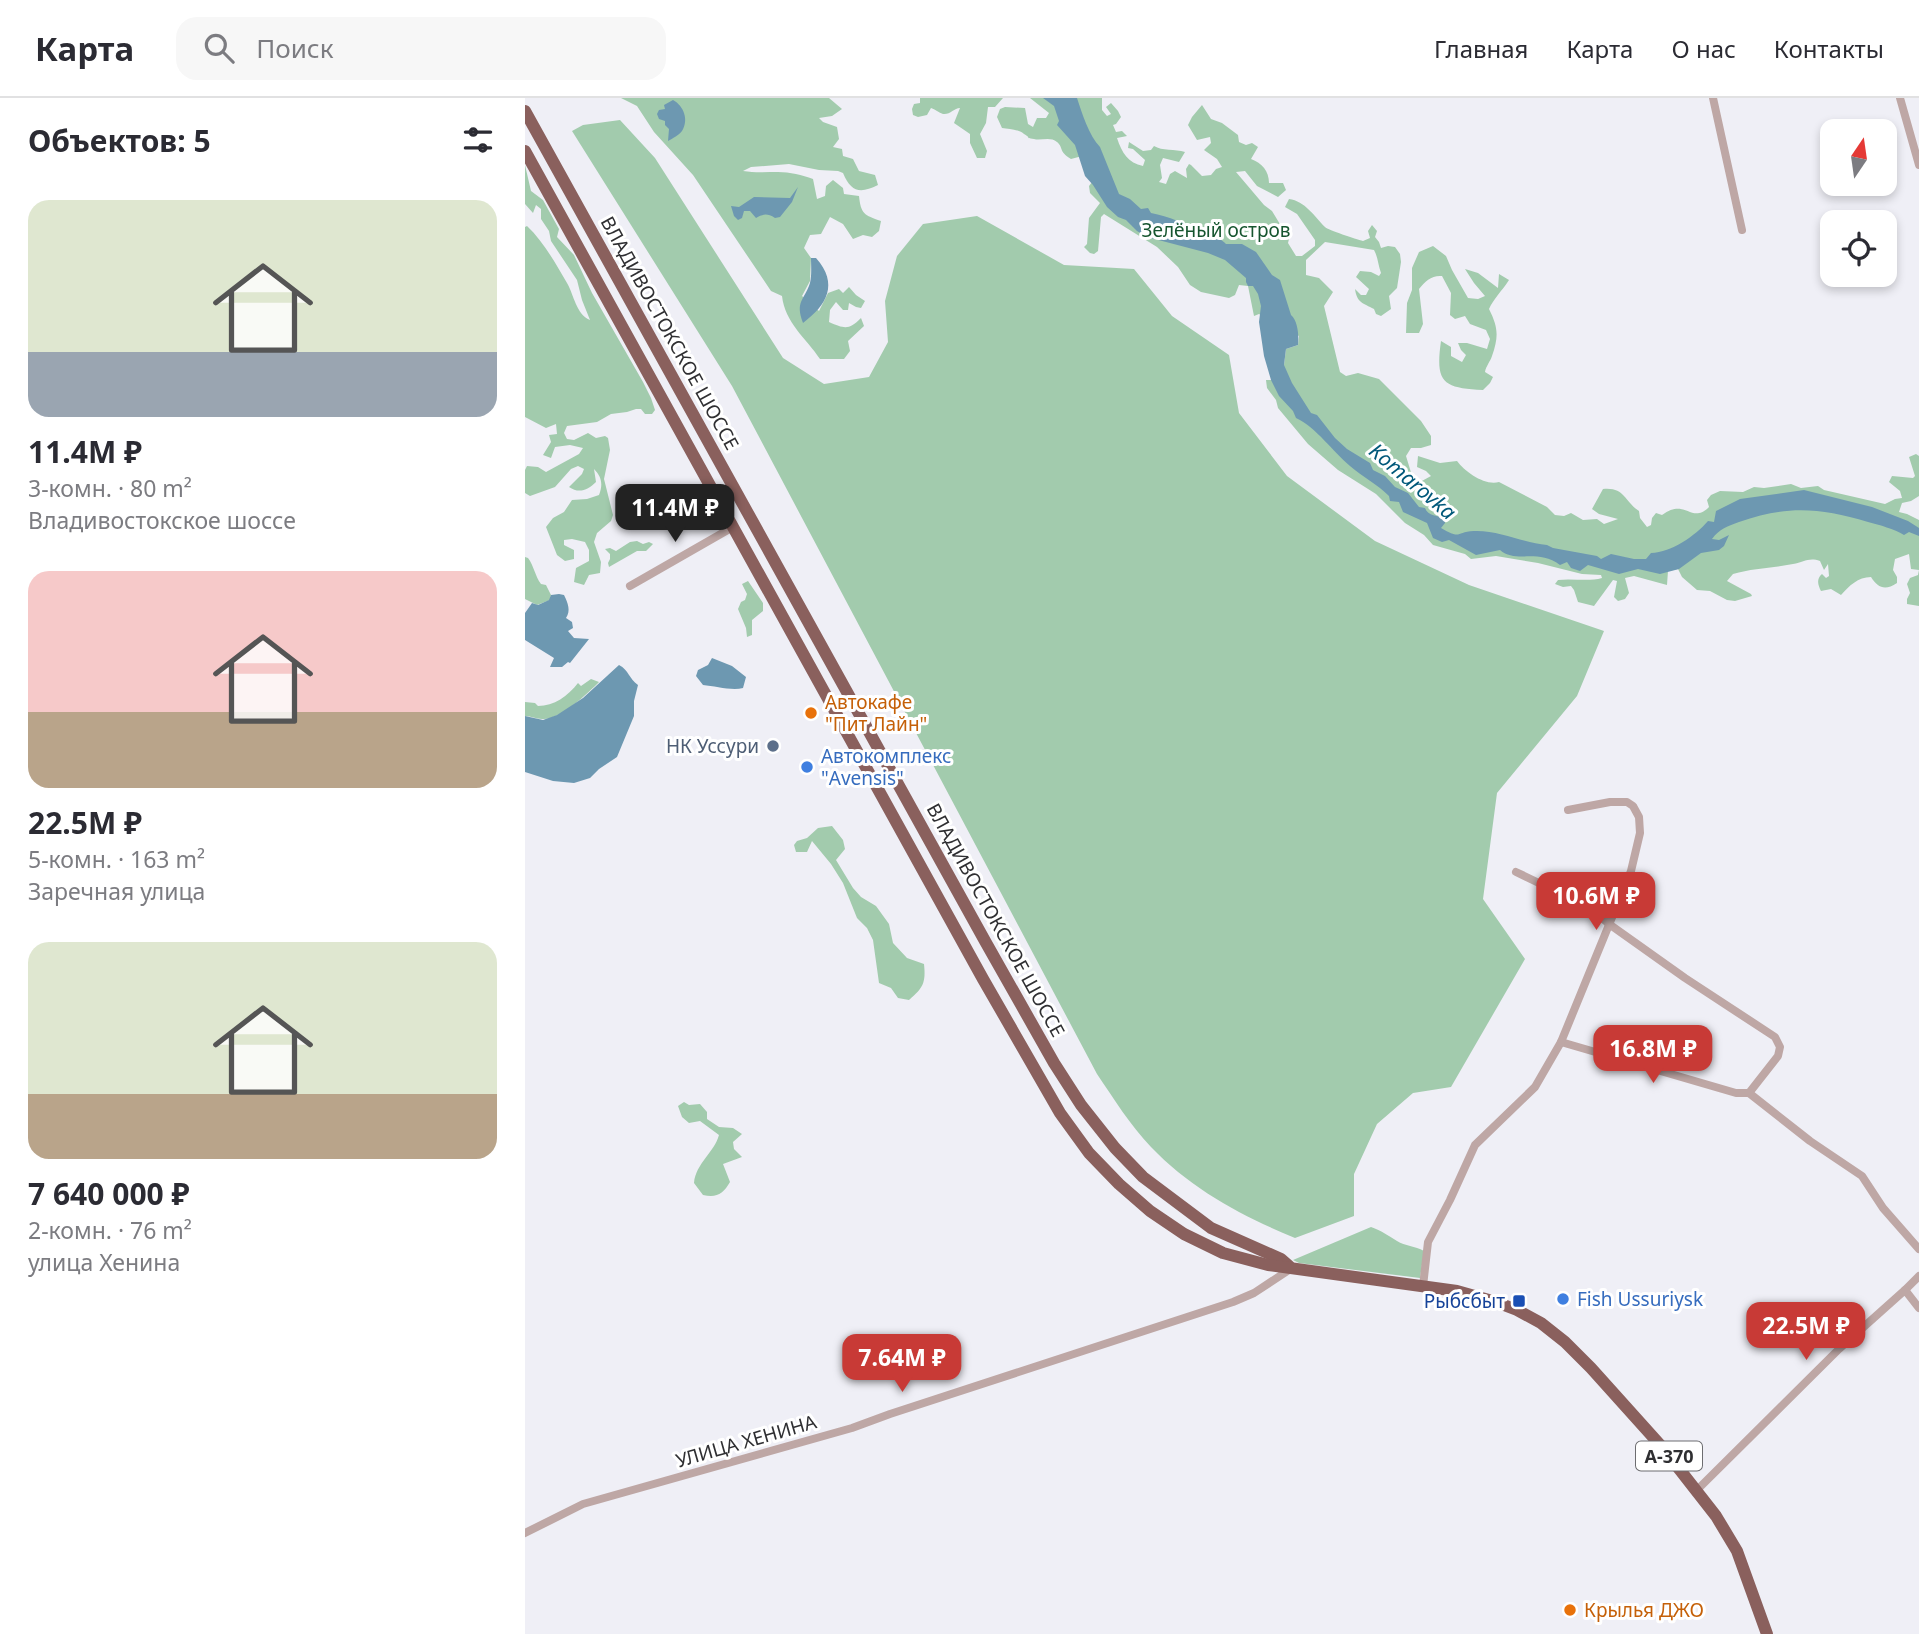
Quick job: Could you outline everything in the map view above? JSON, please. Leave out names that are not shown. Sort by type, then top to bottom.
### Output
[{"type":"highway","name":"ВЛАДИВОСТОКСКОЕ ШОССЕ","points":[[525,111],[978,928],[1081,1105],[1115,1148],[1143,1177],[1211,1228],[1281,1259],[1292,1268]]},
{"type":"highway","name":"ВЛАДИВОСТОКСКОЕ ШОССЕ","points":[[525,151],[983,979],[1060,1113],[1090,1153],[1119,1184],[1150,1211],[1184,1234],[1223,1253],[1268,1265],[1457,1291],[1496,1301],[1541,1323],[1591,1368],[1662,1447],[1716,1516],[1737,1551],[1767,1634]]},
{"type":"highway","points":[[576,242],[586,242],[594,235]]},
{"type":"highway","points":[[1047,1089],[1061,1090],[1064,1078]]},
{"type":"street","points":[[1713,98],[1742,230]]},
{"type":"street","points":[[1900,98],[1919,165]]},
{"type":"street","points":[[630,586],[733,527]]},
{"type":"street","points":[[1423,1286],[1428,1242],[1475,1145],[1535,1087],[1561,1042],[1631,871],[1640,834],[1639,817],[1633,806],[1627,802],[1610,802],[1568,810]]},
{"type":"street","points":[[1516,872],[1589,907],[1685,978],[1776,1037],[1780,1047],[1778,1056],[1749,1093]]},
{"type":"street","points":[[1561,1042],[1716,1088],[1749,1093],[1810,1141],[1862,1176],[1883,1208],[1919,1249]]},
{"type":"street","name":"УЛИЦА ХЕНИНА","points":[[525,1533],[583,1504],[852,1428],[1233,1302],[1254,1293],[1292,1268]]},
{"type":"street","points":[[1697,1490],[1839,1349],[1919,1276]]},
{"type":"street","points":[[1905,1290],[1919,1308]]},
{"type":"green space","points":[[621,98],[829,98],[842,109],[832,116],[819,118],[837,127],[839,139],[833,147],[842,149],[843,156],[853,159],[859,171],[875,175],[878,185],[857,190],[849,184],[843,173],[838,171],[789,164],[751,167],[743,171],[787,173],[813,179],[817,199],[825,196],[826,186],[833,180],[843,188],[844,194],[859,196],[864,213],[881,221],[879,231],[872,237],[863,235],[853,239],[843,224],[830,217],[821,234],[810,235],[804,248],[811,258],[810,281],[802,296],[819,311],[828,293],[839,289],[843,293],[849,287],[865,301],[861,308],[849,303],[848,310],[843,310],[836,302],[830,310],[829,322],[847,327],[861,318],[864,326],[848,341],[850,351],[844,359],[820,359],[787,314],[782,296],[771,291],[693,175],[654,132],[637,106]]},
{"type":"green space","points":[[920,98],[1003,98],[995,107],[988,107],[986,123],[980,134],[987,151],[985,158],[977,158],[970,143],[970,134],[954,123],[960,108],[945,114],[931,108],[927,115],[918,117],[913,115],[912,109],[914,104],[920,103]]},
{"type":"green space","name":"Зелёный остров","points":[[1030,98],[1102,98],[1102,110],[1107,116],[1111,114],[1106,107],[1111,103],[1121,117],[1113,125],[1116,132],[1122,131],[1127,136],[1117,138],[1123,153],[1133,162],[1143,166],[1145,160],[1128,148],[1129,142],[1143,151],[1151,150],[1154,146],[1185,152],[1179,162],[1163,158],[1160,165],[1162,178],[1159,182],[1166,184],[1170,174],[1175,171],[1187,178],[1186,169],[1189,164],[1202,176],[1211,175],[1222,167],[1217,159],[1204,150],[1211,143],[1210,137],[1197,140],[1188,125],[1202,105],[1211,119],[1222,123],[1238,135],[1239,142],[1246,145],[1252,143],[1258,147],[1251,159],[1264,168],[1269,183],[1283,183],[1286,190],[1278,197],[1257,186],[1245,171],[1236,172],[1272,211],[1296,256],[1302,256],[1315,246],[1315,240],[1297,214],[1285,207],[1289,199],[1305,206],[1327,228],[1363,241],[1370,238],[1368,231],[1372,225],[1377,231],[1375,237],[1381,248],[1395,247],[1401,262],[1397,288],[1389,296],[1391,309],[1381,316],[1359,300],[1355,289],[1361,295],[1366,295],[1369,289],[1356,277],[1360,271],[1379,276],[1381,273],[1374,250],[1325,242],[1306,260],[1306,275],[1319,278],[1333,292],[1324,306],[1340,372],[1346,376],[1358,373],[1379,379],[1421,421],[1431,436],[1431,445],[1411,448],[1406,456],[1413,479],[1420,482],[1431,476],[1417,467],[1418,456],[1440,463],[1457,461],[1476,477],[1488,482],[1499,482],[1547,507],[1555,515],[1564,516],[1571,513],[1583,520],[1597,519],[1604,524],[1618,519],[1599,514],[1592,509],[1603,489],[1616,490],[1639,511],[1640,518],[1647,527],[1651,525],[1656,513],[1662,515],[1677,509],[1693,513],[1703,512],[1709,507],[1707,500],[1711,495],[1720,491],[1743,492],[1754,487],[1791,484],[1801,488],[1818,486],[1824,490],[1885,504],[1902,498],[1900,491],[1889,482],[1892,476],[1915,476],[1909,457],[1916,454],[1919,456],[1919,496],[1902,503],[1899,512],[1919,520],[1919,570],[1911,569],[1909,554],[1895,559],[1893,570],[1897,583],[1882,587],[1871,577],[1866,577],[1847,588],[1841,595],[1831,589],[1821,591],[1818,584],[1820,576],[1829,576],[1828,564],[1824,570],[1820,561],[1810,560],[1748,570],[1733,574],[1727,581],[1752,596],[1735,601],[1710,591],[1697,590],[1682,577],[1678,569],[1668,571],[1667,585],[1634,576],[1625,578],[1629,593],[1625,599],[1618,601],[1614,597],[1617,581],[1613,580],[1594,606],[1578,602],[1571,586],[1555,584],[1558,580],[1597,579],[1602,578],[1601,575],[1582,574],[1496,556],[1471,559],[1465,554],[1433,545],[1424,535],[1405,523],[1376,494],[1338,470],[1308,444],[1278,408],[1276,400],[1267,388],[1266,380],[1271,380],[1284,365],[1286,349],[1298,345],[1299,336],[1259,314],[1254,316],[1248,286],[1239,285],[1235,295],[1229,298],[1201,292],[1190,285],[1178,267],[1157,247],[1104,214],[1101,217],[1098,251],[1090,253],[1084,247],[1087,244],[1089,218],[1100,203],[1090,193],[1089,186],[1106,165],[1101,151],[1071,159],[1054,140],[1029,138],[1019,131],[1002,128],[997,117],[1000,109],[1005,107],[1025,108],[1028,124],[1033,127],[1037,118],[1046,118],[1049,113]]},
{"type":"green space","points":[[620,120],[655,158],[783,358],[824,384],[869,377],[888,342],[885,301],[897,256],[923,224],[977,216],[1064,265],[1134,269],[1172,316],[1229,355],[1239,413],[1287,476],[1375,541],[1469,585],[1604,631],[1577,696],[1497,793],[1483,899],[1525,959],[1451,1087],[1413,1093],[1377,1124],[1354,1174],[1354,1216],[1295,1238],[1237,1211],[1166,1162],[1129,1121],[1097,1074],[732,386],[572,131],[583,125]]},
{"type":"green space","points":[[525,165],[531,191],[543,200],[559,229],[557,237],[574,255],[592,293],[643,382],[655,410],[652,414],[636,409],[611,414],[597,422],[567,426],[564,433],[567,439],[574,440],[588,433],[596,438],[605,436],[608,438],[610,450],[604,479],[613,515],[611,521],[597,533],[594,542],[601,562],[600,573],[589,575],[584,585],[574,582],[576,568],[589,561],[589,550],[585,542],[564,540],[564,545],[574,550],[574,559],[565,561],[557,555],[546,527],[553,518],[564,512],[572,500],[599,495],[599,475],[594,469],[596,482],[583,490],[573,489],[569,487],[584,469],[578,466],[571,469],[555,487],[530,496],[525,493],[527,466],[538,467],[546,472],[579,454],[583,448],[570,445],[555,447],[551,458],[543,455],[551,442],[549,435],[557,434],[556,424],[546,428],[525,417],[525,227],[533,232],[544,246],[567,283],[578,309],[590,320],[577,280],[551,241],[549,231],[541,219],[541,209],[536,205],[533,213],[525,204]]},
{"type":"green space","points":[[1433,246],[1446,256],[1468,298],[1478,299],[1485,296],[1465,269],[1478,273],[1498,288],[1499,274],[1509,280],[1489,309],[1497,337],[1485,372],[1493,377],[1483,390],[1451,385],[1441,374],[1441,341],[1451,347],[1451,356],[1462,362],[1466,355],[1458,343],[1487,349],[1490,339],[1486,330],[1470,324],[1465,316],[1455,319],[1450,315],[1451,293],[1442,276],[1429,279],[1419,289],[1423,324],[1419,333],[1406,333],[1412,268],[1419,252]]},
{"type":"green space","points":[[630,542],[653,544],[646,551],[637,551],[609,567],[610,554],[605,549],[616,551]]},
{"type":"green space","points":[[525,557],[530,561],[541,584],[546,585],[551,595],[550,600],[537,605],[525,599]]},
{"type":"green space","points":[[1919,570],[1919,606],[1907,604],[1910,593],[1907,584],[1910,578],[1918,575]]},
{"type":"green space","points":[[748,581],[763,603],[763,611],[752,620],[752,635],[747,637],[738,609],[747,594],[742,584]]},
{"type":"green space","points":[[591,679],[599,682],[557,716],[542,719],[525,716],[525,702],[538,706],[550,704],[565,696],[578,683],[581,686]]},
{"type":"green space","points":[[832,826],[843,840],[845,849],[836,860],[853,888],[861,897],[876,906],[889,924],[893,943],[907,958],[924,964],[923,985],[909,1000],[898,998],[891,988],[879,983],[873,940],[867,928],[857,918],[843,883],[831,864],[812,841],[807,852],[796,852],[794,845],[797,841],[807,838],[818,828]]},
{"type":"green space","points":[[684,1102],[689,1105],[700,1104],[707,1112],[707,1119],[719,1127],[733,1128],[742,1134],[733,1142],[734,1149],[742,1157],[723,1164],[730,1182],[716,1195],[703,1195],[694,1183],[698,1170],[719,1135],[700,1121],[689,1123],[682,1117],[678,1106]]},
{"type":"green space","points":[[1371,1227],[1400,1243],[1424,1251],[1420,1278],[1299,1263],[1293,1260]]},
{"type":"water","points":[[1043,98],[1077,98],[1086,124],[1100,147],[1119,194],[1141,209],[1148,208],[1151,213],[1203,229],[1208,226],[1213,235],[1226,244],[1242,244],[1256,252],[1272,275],[1280,280],[1297,325],[1298,345],[1286,349],[1284,365],[1311,413],[1317,415],[1347,449],[1370,463],[1373,470],[1385,476],[1395,487],[1408,493],[1419,507],[1445,518],[1441,528],[1448,532],[1493,532],[1601,559],[1611,554],[1646,559],[1651,553],[1667,550],[1683,542],[1708,521],[1714,522],[1716,511],[1740,499],[1804,490],[1872,507],[1908,521],[1919,528],[1919,536],[1909,532],[1904,535],[1851,517],[1819,511],[1773,513],[1724,528],[1712,539],[1719,540],[1729,535],[1719,550],[1701,553],[1679,569],[1660,574],[1638,569],[1619,574],[1588,565],[1580,571],[1571,568],[1567,562],[1560,565],[1543,557],[1513,556],[1500,550],[1476,555],[1449,540],[1442,542],[1433,538],[1427,523],[1403,512],[1399,502],[1390,501],[1389,496],[1296,418],[1279,396],[1264,356],[1258,294],[1253,286],[1248,286],[1246,278],[1225,260],[1147,237],[1118,217],[1107,207],[1085,176],[1075,145],[1057,125],[1059,121],[1054,106]]},
{"type":"water","points":[[673,100],[683,110],[685,122],[680,133],[668,141],[669,129],[657,114],[659,110],[665,109],[664,105]]},
{"type":"water","points":[[798,187],[792,202],[780,217],[765,215],[756,218],[750,211],[744,211],[742,218],[738,220],[734,216],[731,206],[739,207],[754,197],[790,198]]},
{"type":"water","points":[[811,258],[816,258],[827,277],[827,294],[818,309],[803,323],[800,305],[810,283]]},
{"type":"water","points":[[551,595],[564,595],[568,604],[566,618],[572,622],[573,628],[568,631],[574,638],[589,639],[570,663],[562,667],[550,667],[554,658],[525,640],[525,613],[532,603],[538,605],[549,600]]},
{"type":"water","points":[[712,658],[732,666],[746,677],[743,688],[703,685],[696,676],[698,670],[708,665]]},
{"type":"water","points":[[619,665],[638,685],[634,716],[617,757],[590,778],[574,783],[553,781],[525,772],[525,716],[543,720],[557,715],[583,698]]},
{"type":"place","name":"Автокафе \"Пит Лайн\"","points":[[811,713]]},
{"type":"place","name":"НК Уссури","points":[[773,746]]},
{"type":"place","name":"Автокомплекс \"Avensis\"","points":[[807,767]]},
{"type":"place","name":"Fish Ussuriysk","points":[[1563,1299]]},
{"type":"place","name":"Рыбсбыт","points":[[1519,1301]]},
{"type":"place","name":"Крылья ДЖО","points":[[1570,1610]]},
{"type":"water label","name":"Komarovka","points":[[1413,481]]}]
